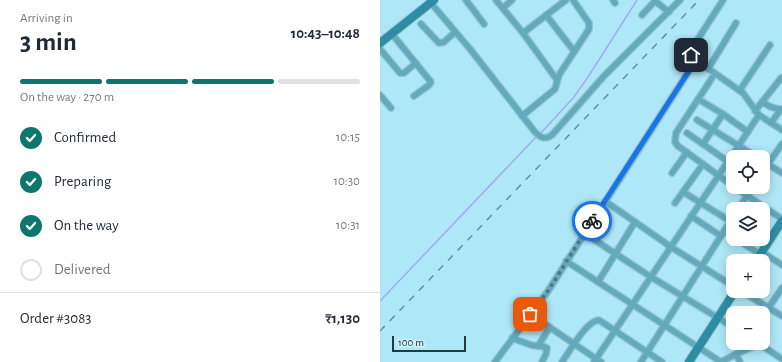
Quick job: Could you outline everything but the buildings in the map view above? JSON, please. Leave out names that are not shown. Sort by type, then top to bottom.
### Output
[{"type":"street","points":[[466,0],[484,24]]},
{"type":"street","points":[[496,0],[523,33],[557,80]]},
{"type":"street","points":[[503,8],[512,0]]},
{"type":"street","points":[[523,33],[566,0]]},
{"type":"street","points":[[522,116],[555,89],[557,80],[589,29],[590,26],[586,18],[573,0]]},
{"type":"street","points":[[430,1],[540,138],[545,138],[552,135],[604,76],[680,0]]},
{"type":"street","points":[[723,0],[691,50],[691,55],[708,69],[740,90],[746,95],[757,113],[782,130]]},
{"type":"street","points":[[380,44],[430,1]]},
{"type":"street","points":[[380,37],[430,1]]},
{"type":"street","points":[[642,15],[655,1],[669,12]]},
{"type":"street","points":[[546,15],[574,51]]},
{"type":"street","points":[[708,69],[736,23]]},
{"type":"street","points":[[421,24],[439,43],[444,42],[455,32]]},
{"type":"street","points":[[392,34],[431,82],[414,96]]},
{"type":"street","points":[[740,90],[770,45]]},
{"type":"street","points":[[380,49],[400,73],[404,73],[416,63]]},
{"type":"street","points":[[495,362],[548,291],[696,60]]},
{"type":"street","points":[[712,78],[674,138],[675,142],[687,152],[726,181]]},
{"type":"street","points":[[736,150],[748,132],[762,102],[781,78]]},
{"type":"street","points":[[380,95],[391,108]]},
{"type":"street","points":[[698,99],[723,114],[748,132]]},
{"type":"street","points":[[762,102],[771,107],[781,109],[771,123]]},
{"type":"street","points":[[702,144],[723,114]]},
{"type":"street","points":[[697,120],[745,150]]},
{"type":"street","points":[[687,133],[726,160]]},
{"type":"street","points":[[770,158],[782,144]]},
{"type":"street","points":[[672,173],[687,152]]},
{"type":"street","points":[[675,203],[703,164]]},
{"type":"street","points":[[770,165],[782,173]]},
{"type":"street","points":[[530,314],[575,344],[597,361],[615,331],[718,175],[726,167]]},
{"type":"street","points":[[683,192],[700,203],[726,216]]},
{"type":"street","points":[[744,194],[782,220],[760,254]]},
{"type":"street","points":[[743,202],[747,196]]},
{"type":"street","points":[[605,201],[671,247],[726,282]]},
{"type":"street","points":[[691,216],[726,235]]},
{"type":"street","points":[[598,282],[635,222]]},
{"type":"street","points":[[641,362],[726,228]]},
{"type":"street","points":[[584,233],[651,277],[726,323]]},
{"type":"street","points":[[745,246],[756,254]]},
{"type":"street","points":[[770,260],[782,265]]},
{"type":"street","points":[[566,261],[666,324],[721,362],[744,350]]},
{"type":"street","points":[[770,306],[782,288]]},
{"type":"street","points":[[689,362],[731,298]]},
{"type":"street","points":[[753,298],[766,306]]},
{"type":"street","points":[[770,309],[782,316]]},
{"type":"street","points":[[562,362],[587,327],[599,320],[662,362]]},
{"type":"street","points":[[538,346],[550,327]]},
{"type":"street","points":[[512,338],[531,345],[545,347],[547,350],[542,362]]},
{"type":"street","points":[[768,350],[782,359]]},
{"type":"street","points":[[736,354],[740,362]]},
{"type":"waterway","points":[[540,134],[574,97],[637,0]]},
{"type":"waterway","points":[[380,301],[537,136]]},
{"type":"railway","points":[[380,331],[699,0]]},
{"type":"way so far","points":[[530,314],[548,291],[592,221]]},
{"type":"route","points":[[592,221],[696,60],[691,55]]}]
